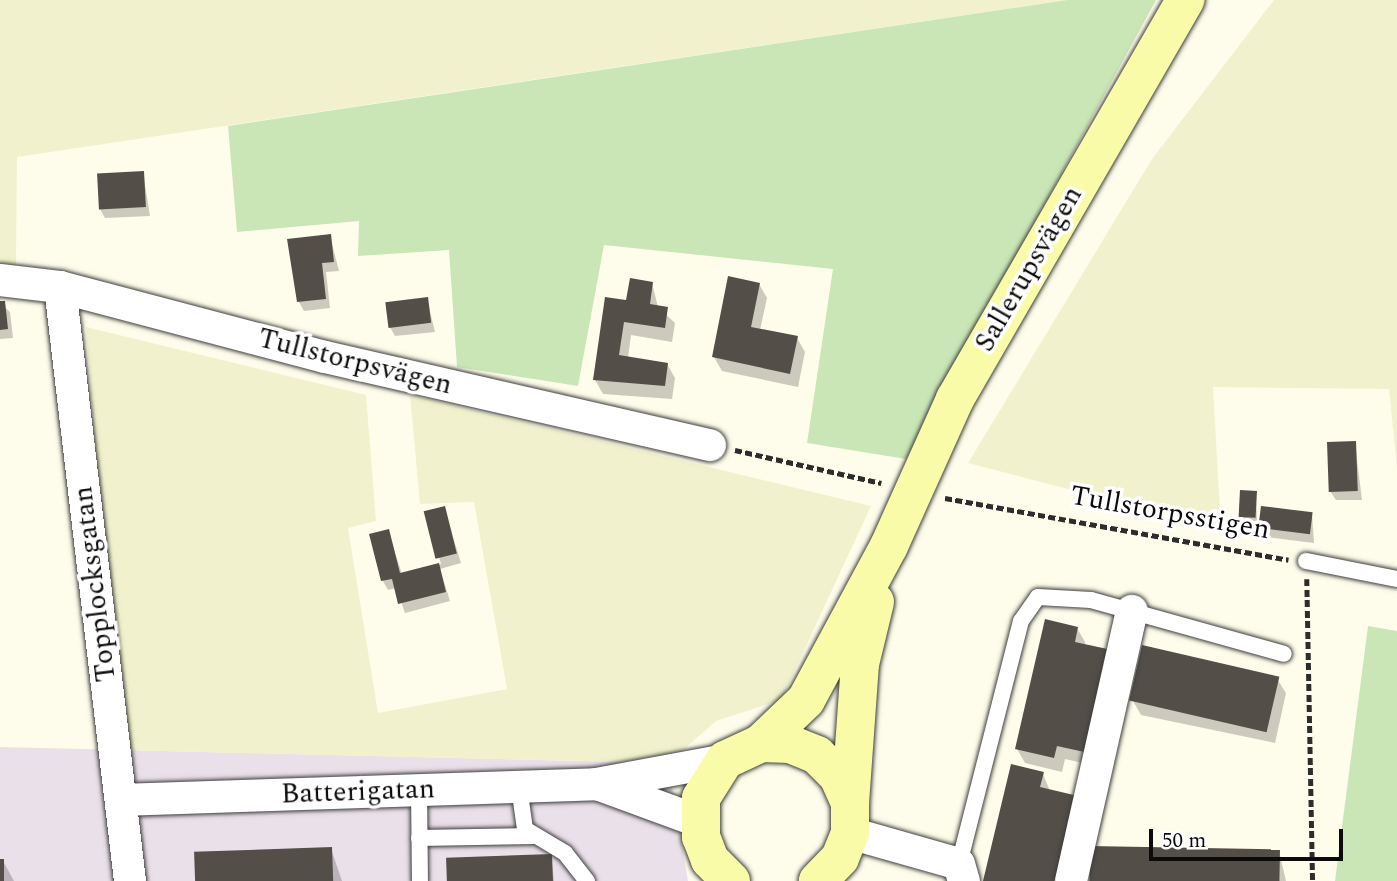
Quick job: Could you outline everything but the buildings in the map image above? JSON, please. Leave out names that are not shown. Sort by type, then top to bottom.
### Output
[{"type":"main road","name":"Sallerupsvägen","points":[[725,761],[761,743],[806,700],[889,546],[955,399],[1185,0]]},
{"type":"main road","name":"Sallerupsvägen","points":[[818,881],[840,858],[850,818],[860,664],[889,546]]},
{"type":"main road","points":[[761,743],[790,744],[817,755],[838,776],[850,818]]},
{"type":"main road","points":[[701,881],[701,798],[725,761]]},
{"type":"main road","points":[[699,829],[731,881]]},
{"type":"street","name":"Tullstorpsvägen","points":[[0,280],[60,286],[326,357],[710,445]]},
{"type":"street","name":"Topplocksgatan","points":[[60,286],[130,881]]},
{"type":"street","points":[[1071,881],[1132,611]]},
{"type":"street","name":"Batterigatan","points":[[121,800],[596,784],[725,761]]},
{"type":"street","name":"Batterigatan","points":[[596,784],[699,829]]},
{"type":"street","points":[[850,818],[961,873]]},
{"type":"lane","name":"Tullstorpsstigen","points":[[1306,561],[1397,579]]},
{"type":"lane","points":[[961,873],[1021,621],[1038,597],[1091,600],[1284,654]]},
{"type":"lane","points":[[519,787],[520,818],[533,836],[565,853],[587,881]]},
{"type":"lane","points":[[419,790],[420,881]]},
{"type":"lane","points":[[419,838],[533,836]]},
{"type":"path","points":[[710,445],[881,483]]},
{"type":"path","name":"Tullstorpsstigen","points":[[934,496],[1306,561]]},
{"type":"path","points":[[1306,561],[1313,663],[1313,881]]},
{"type":"shaded area","points":[[0,747],[668,763],[688,881],[0,881]]},
{"type":"green space","points":[[0,0],[1067,0],[17,157],[16,266],[0,266]]},
{"type":"green space","points":[[1067,0],[1156,0],[906,459],[807,443],[833,269],[604,245],[578,386],[457,367],[449,250],[358,256],[359,221],[237,232],[228,126]]},
{"type":"green space","points":[[1274,0],[1397,0],[1397,469],[1389,389],[1213,387],[1221,529],[968,463],[1152,159]]},
{"type":"green space","points":[[86,327],[366,395],[376,521],[348,528],[378,713],[507,689],[474,502],[420,504],[410,395],[871,506],[781,700],[716,721],[668,763],[120,750]]},
{"type":"green space","points":[[1368,626],[1397,631],[1397,881],[1335,881]]}]
